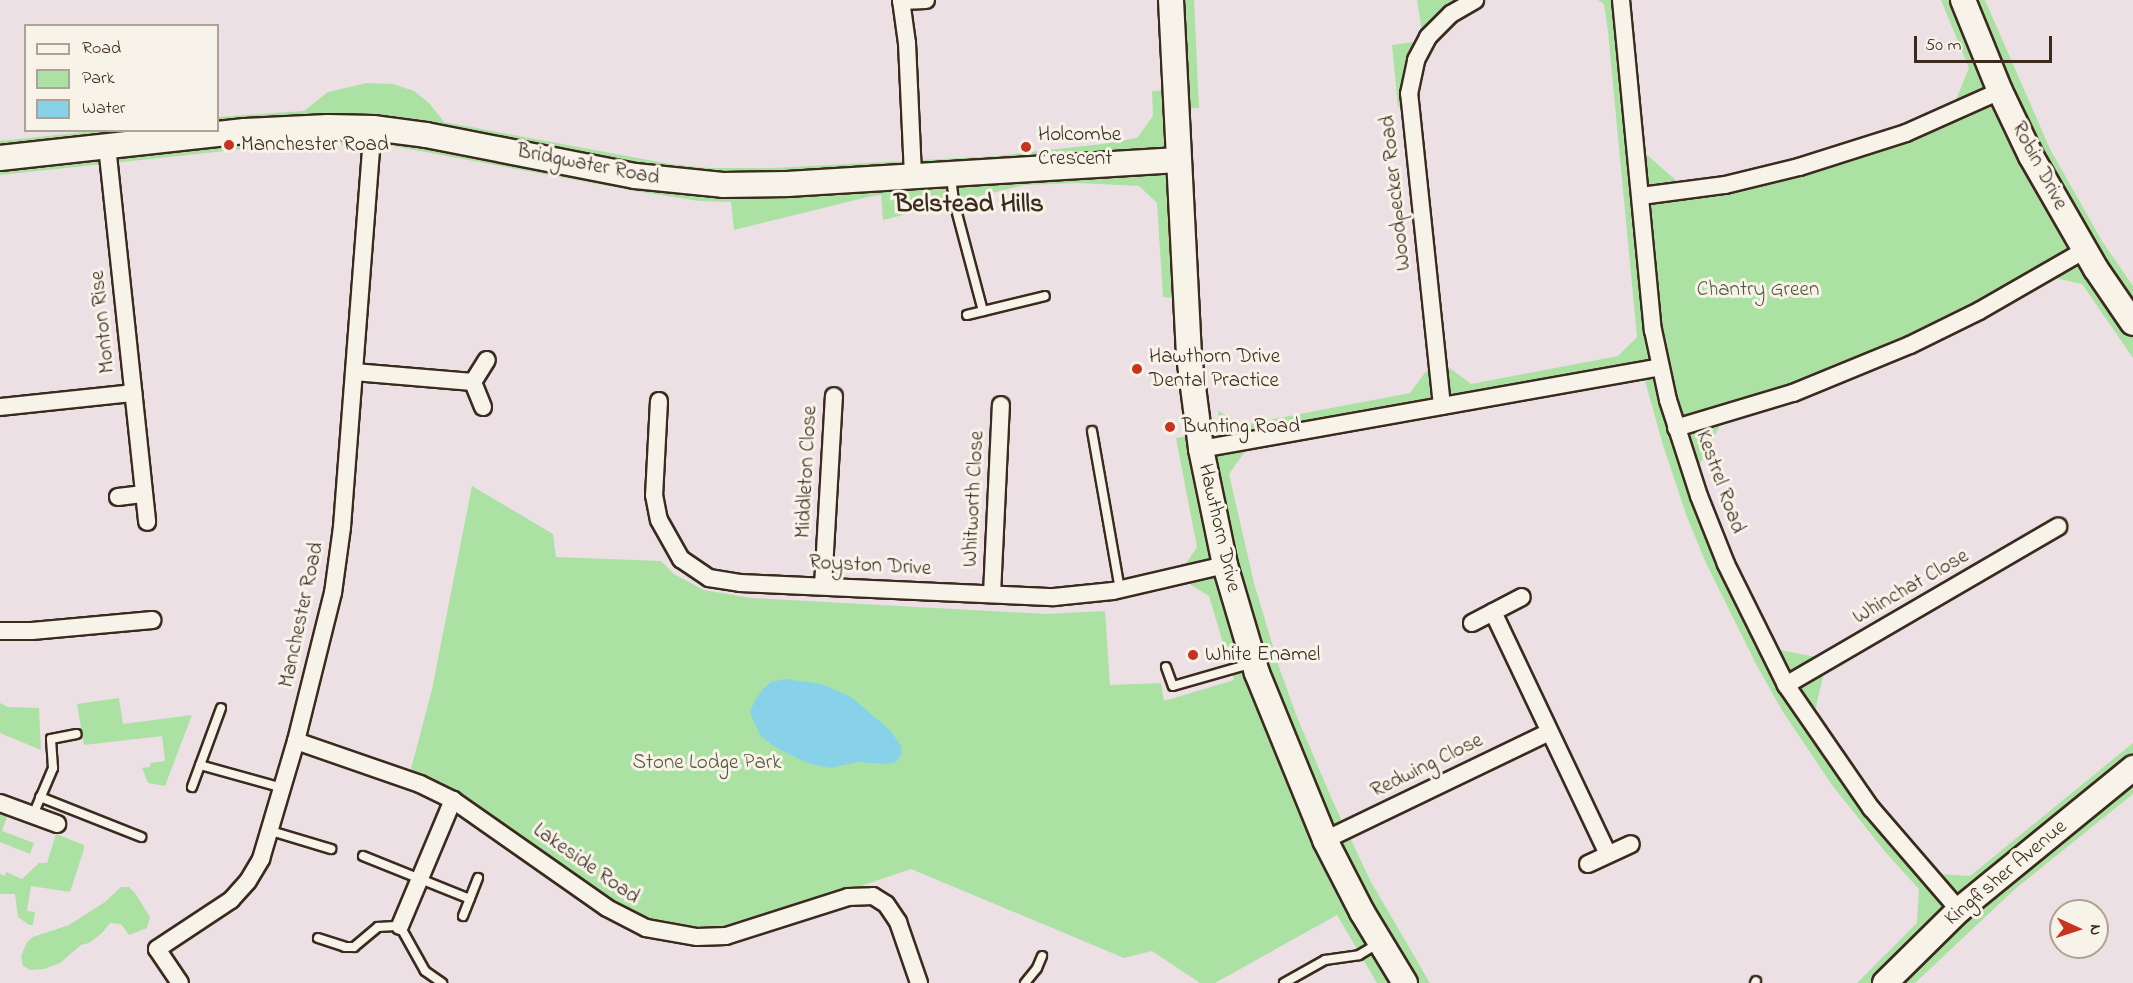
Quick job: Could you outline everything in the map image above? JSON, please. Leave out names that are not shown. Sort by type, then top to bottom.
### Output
[{"type":"street","points":[[914,176],[907,43],[901,1],[926,0]]},
{"type":"street","name":"Hawthorn Drive","points":[[1171,0],[1188,337],[1201,449],[1225,565],[1253,663],[1271,714],[1325,840],[1380,943],[1405,983]]},
{"type":"street","name":"Woodpecker Road","points":[[1442,406],[1409,94],[1416,60],[1428,37],[1450,14],[1474,0]]},
{"type":"street","name":"Kestrel Road","points":[[1621,0],[1641,196],[1648,296],[1660,367],[1676,428],[1726,564],[1786,685],[1871,808],[1959,910]]},
{"type":"street","name":"Robin Drive","points":[[1963,0],[2000,91],[2031,156],[2085,250],[2133,323]]},
{"type":"street","points":[[1641,196],[1725,185],[1821,161],[1906,133],[2000,91]]},
{"type":"street","name":"Bridgwater Road","points":[[0,158],[292,128],[373,128],[441,137],[635,176],[691,183],[754,185],[1178,160]]},
{"type":"street","name":"Manchester Road","points":[[180,983],[157,949],[222,907],[240,891],[261,859],[296,741],[339,562],[373,128]]},
{"type":"street","name":"Monton Rise","points":[[107,146],[147,522]]},
{"type":"street","points":[[1676,428],[1793,393],[1910,345],[1979,310],[2085,250]]},
{"type":"street","points":[[473,382],[487,360]]},
{"type":"street","points":[[1201,449],[1660,367]]},
{"type":"street","points":[[354,372],[473,382]]},
{"type":"street","points":[[473,382],[483,407]]},
{"type":"street","points":[[0,407],[133,393]]},
{"type":"street","name":"Middleton Close","points":[[824,586],[834,396]]},
{"type":"street","name":"Royston Drive","points":[[659,401],[655,506],[663,530],[681,559],[700,573],[719,580],[1076,596],[1120,590],[1225,565]]},
{"type":"street","name":"Whitworth Close","points":[[992,594],[1001,405]]},
{"type":"street","points":[[118,497],[144,494]]},
{"type":"street","name":"Whinchat Close","points":[[1786,685],[2058,527]]},
{"type":"street","points":[[1472,623],[1522,597]]},
{"type":"street","points":[[1493,612],[1608,854]]},
{"type":"street","points":[[0,631],[32,631],[153,620]]},
{"type":"street","name":"Redwing Close","points":[[1325,840],[1549,732]]},
{"type":"street","name":"Lakeside Road","points":[[296,741],[420,784],[453,800],[619,916],[661,932],[697,937],[726,936],[848,897],[873,896],[886,904],[898,922],[919,983]]},
{"type":"street","name":"Kingfisher Avenue","points":[[1885,983],[1959,910],[2133,768]]},
{"type":"street","points":[[400,926],[453,800]]},
{"type":"street","points":[[0,803],[57,824]]},
{"type":"street","points":[[1588,864],[1631,844]]},
{"type":"lane","points":[[951,173],[954,202],[982,311]]},
{"type":"lane","points":[[967,315],[1045,296]]},
{"type":"lane","points":[[1092,431],[1120,590]]},
{"type":"lane","points":[[1166,667],[1173,686],[1253,663]]},
{"type":"lane","points":[[192,787],[221,708]]},
{"type":"lane","points":[[33,815],[53,768],[51,739],[77,734]]},
{"type":"lane","points":[[200,765],[283,788]]},
{"type":"lane","points":[[40,797],[141,837]]},
{"type":"lane","points":[[271,831],[331,849]]},
{"type":"lane","points":[[363,856],[470,899]]},
{"type":"lane","points":[[463,916],[478,878]]},
{"type":"lane","points":[[318,938],[345,947],[354,947],[378,927],[400,926],[425,971],[442,983]]},
{"type":"lane","points":[[1284,983],[1325,960],[1359,955],[1380,943]]},
{"type":"lane","points":[[1025,983],[1038,969],[1042,956]]},
{"type":"green space","points":[[1171,0],[1194,0],[1199,108],[1176,109],[1185,299],[1163,297],[1157,203],[1139,186],[1077,183],[1024,185],[883,220],[881,195],[734,230],[731,202],[699,201],[635,191],[393,146],[290,144],[0,175],[0,141],[85,132],[219,132],[219,117],[304,111],[328,92],[367,83],[393,84],[414,91],[429,103],[444,122],[670,164],[709,168],[773,168],[997,156],[1102,144],[1137,138],[1153,116],[1152,91],[1175,90]]},
{"type":"green space","points":[[1417,0],[1475,0],[1422,32]]},
{"type":"green space","points":[[1598,0],[1620,0],[1636,153],[1645,153],[1688,191],[1725,185],[1959,110],[1955,102],[1969,68],[1941,0],[1985,0],[2050,149],[2102,241],[2133,286],[2133,358],[2082,284],[2055,278],[2055,268],[1979,311],[1727,412],[1699,466],[1689,467],[1768,651],[1780,650],[1816,657],[1824,673],[1812,723],[1871,808],[1938,874],[1970,876],[2133,743],[2133,794],[2015,889],[1915,983],[1857,983],[1917,923],[1919,889],[1887,854],[1832,785],[1783,712],[1756,664],[1706,563],[1687,517],[1663,445],[1642,370],[1244,443],[1244,453],[1229,474],[1254,583],[1279,667],[1297,717],[1334,804],[1371,882],[1430,983],[1377,983],[1337,915],[1215,983],[1200,983],[1152,951],[1124,958],[911,869],[726,932],[663,928],[629,913],[410,773],[432,689],[472,486],[553,534],[556,557],[661,561],[674,574],[704,590],[751,598],[1046,614],[1105,611],[1110,685],[1161,683],[1164,701],[1234,680],[1209,596],[1191,585],[1185,565],[1197,547],[1176,438],[1199,434],[1224,445],[1218,411],[1243,425],[1410,393],[1427,370],[1447,366],[1471,384],[1618,356],[1637,337],[1608,32],[1604,4]]},
{"type":"green space","points":[[1413,42],[1422,48],[1409,105],[1398,107],[1392,45]]},
{"type":"green space","points":[[119,698],[123,724],[192,715],[165,786],[148,783],[142,768],[150,767],[150,763],[165,761],[162,736],[84,745],[77,704]]},
{"type":"green space","points":[[0,703],[8,707],[39,708],[41,750],[0,733]]},
{"type":"green space","points":[[0,811],[8,814],[2,831],[34,843],[30,854],[0,842]]},
{"type":"green space","points":[[56,834],[84,845],[84,849],[70,892],[31,886],[27,911],[35,912],[33,925],[29,925],[18,917],[15,894],[0,894],[0,874],[5,876],[6,872],[22,879],[39,863],[47,863]]},
{"type":"green space","points":[[121,887],[129,887],[135,893],[150,917],[147,928],[129,935],[121,924],[110,923],[102,933],[89,943],[81,945],[60,963],[44,969],[30,970],[23,966],[21,956],[27,942],[33,937],[69,925],[105,902]]},
{"type":"water","points":[[786,679],[822,684],[851,697],[890,730],[901,746],[902,754],[896,762],[885,764],[859,762],[830,768],[807,763],[773,746],[760,735],[750,713],[763,689],[771,682]]},
{"type":"place","name":"Manchester Road","points":[[229,145]]},
{"type":"place","name":"Holcombe Crescent","points":[[1026,147]]},
{"type":"place","name":"Hawthorn Drive Dental Practice","points":[[1137,369]]},
{"type":"place","name":"Bunting Road","points":[[1170,427]]},
{"type":"place","name":"White Enamel","points":[[1193,655]]},
{"type":"district","name":"Belstead Hills","points":[[969,205]]},
{"type":"park label","name":"Chantry Green","points":[[1758,290]]},
{"type":"park label","name":"Stone Lodge Park","points":[[707,763]]}]
